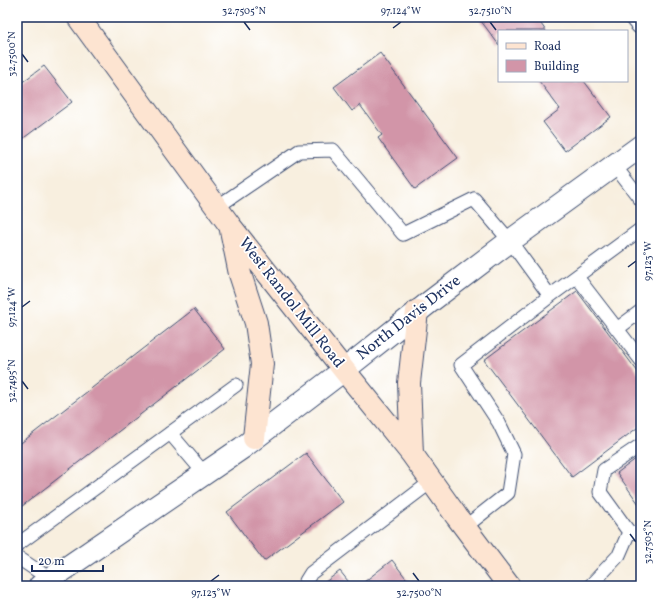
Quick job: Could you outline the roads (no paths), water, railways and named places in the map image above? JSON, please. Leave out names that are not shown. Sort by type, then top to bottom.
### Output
[{"type":"main road","name":"West Randol Mill Road","points":[[78,17],[216,207],[412,454],[509,586]]},
{"type":"main road","points":[[231,226],[240,274],[256,323],[262,364],[254,438]]},
{"type":"main road","points":[[412,454],[410,383],[417,311]]},
{"type":"street","points":[[636,17],[641,23]]},
{"type":"street","name":"North Davis Drive","points":[[48,584],[204,473],[242,448],[344,370],[417,311],[510,241],[641,146]]},
{"type":"lane","points":[[216,207],[299,151],[333,150],[403,234],[474,199],[510,241],[550,296]]},
{"type":"lane","points":[[614,165],[641,200]]},
{"type":"lane","points":[[465,527],[508,493],[514,454],[499,423],[461,366],[550,296],[641,229]]},
{"type":"lane","points":[[577,277],[641,360]]},
{"type":"lane","points":[[618,329],[641,311]]},
{"type":"lane","points":[[17,545],[236,385]]},
{"type":"lane","points":[[170,433],[204,473]]},
{"type":"lane","points":[[590,586],[619,555],[635,533],[600,492],[604,470],[641,445]]},
{"type":"lane","points":[[306,586],[306,581],[312,573],[432,481]]},
{"type":"lane","points":[[17,556],[48,584]]}]
